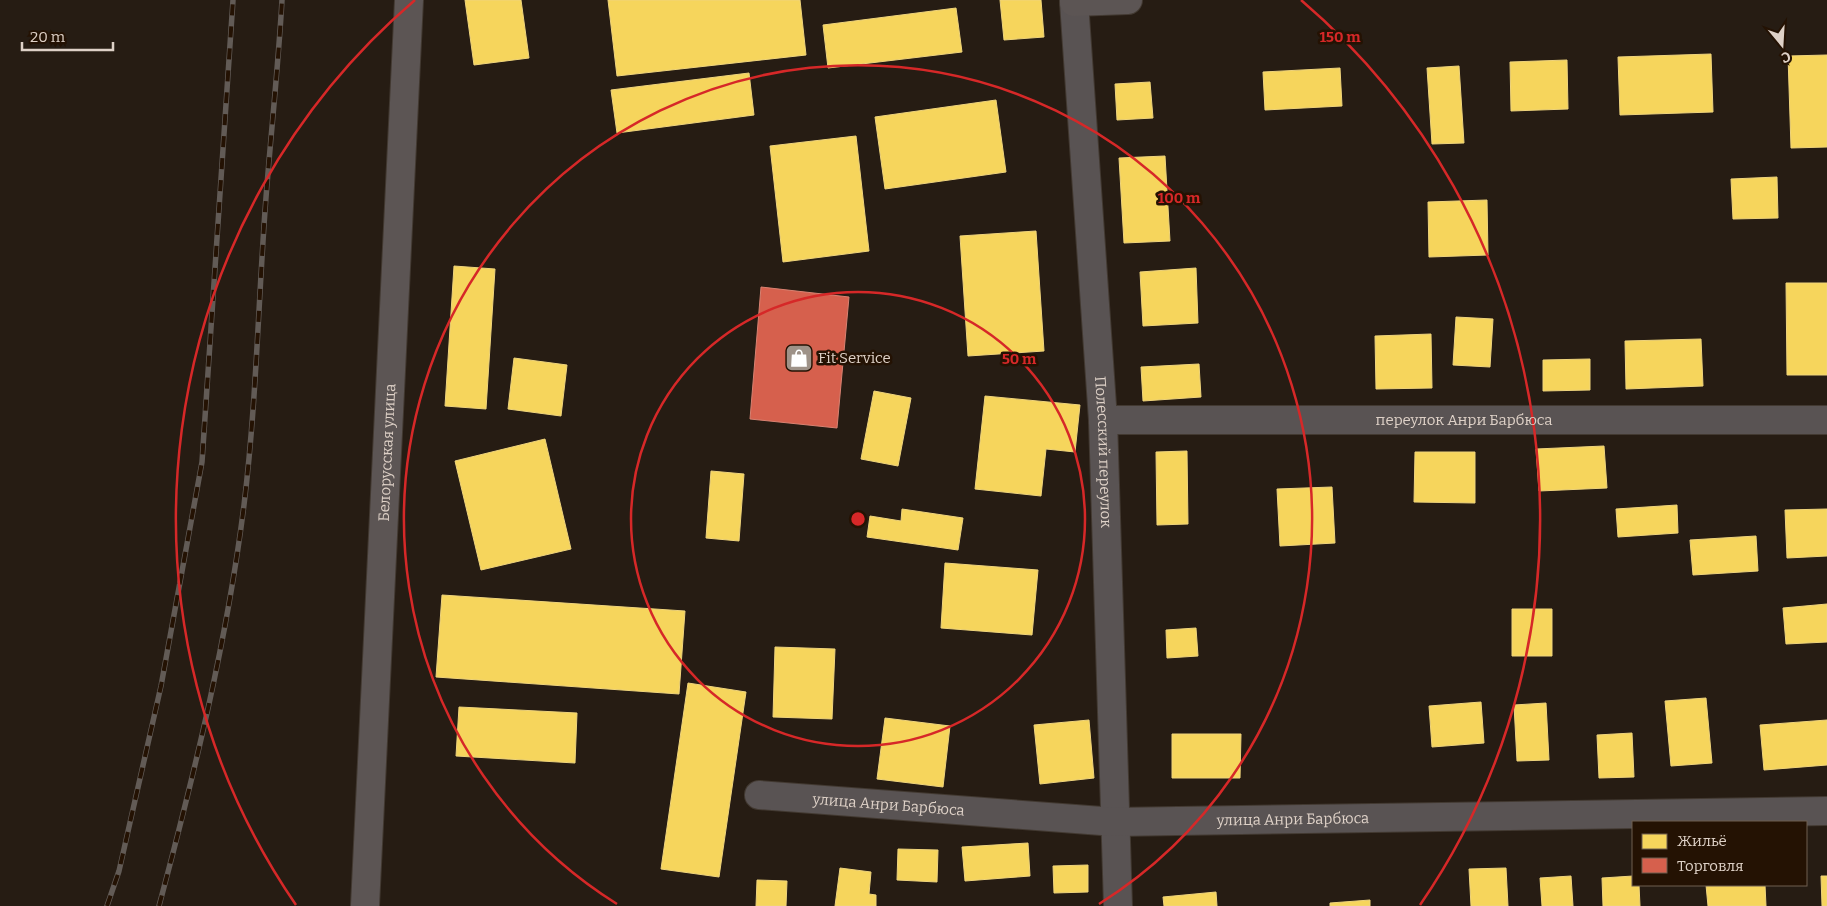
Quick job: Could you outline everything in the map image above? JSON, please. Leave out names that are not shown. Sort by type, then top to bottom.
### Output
[{"type":"street","name":"Белорусская улица","points":[[366,906],[409,0]]},
{"type":"street","points":[[1074,1],[1128,0]]},
{"type":"street","name":"Полесский переулок","points":[[1074,1],[1103,420],[1118,906]]},
{"type":"street","name":"переулок Анри Барбюса","points":[[1103,420],[1827,420]]},
{"type":"street","name":"улица Анри Барбюса","points":[[759,795],[1114,822],[1827,811]]},
{"type":"building: Жильё","points":[[465,0],[521,0],[529,58],[474,65]]},
{"type":"building: Жильё","points":[[608,0],[800,0],[806,55],[617,76]]},
{"type":"building: Жильё","points":[[1000,0],[1041,0],[1044,37],[1004,40]]},
{"type":"building: Жильё","points":[[956,8],[962,52],[828,68],[823,25]]},
{"type":"building: Жильё","points":[[1711,54],[1713,112],[1620,115],[1618,57]]},
{"type":"building: Жильё","points":[[1827,55],[1827,147],[1791,148],[1788,56]]},
{"type":"building: Жильё","points":[[1567,60],[1568,109],[1511,111],[1510,62]]},
{"type":"building: Жильё","points":[[1459,66],[1464,143],[1432,144],[1427,68]]},
{"type":"building: Жильё","points":[[1340,68],[1342,106],[1265,110],[1263,72]]},
{"type":"building: Жильё","points":[[749,73],[754,115],[617,133],[611,90]]},
{"type":"building: Жильё","points":[[1150,82],[1153,118],[1117,120],[1115,84]]},
{"type":"building: Жильё","points":[[996,100],[1006,172],[885,189],[875,117]]},
{"type":"building: Жильё","points":[[856,136],[869,251],[783,262],[770,146]]},
{"type":"building: Жильё","points":[[1165,156],[1170,241],[1124,243],[1119,158]]},
{"type":"building: Жильё","points":[[1777,177],[1778,218],[1733,219],[1731,179]]},
{"type":"building: Жильё","points":[[1487,200],[1488,255],[1429,257],[1428,202]]},
{"type":"building: Жильё","points":[[1036,231],[1044,351],[968,356],[960,236]]},
{"type":"building: Жильё","points":[[454,266],[495,269],[486,409],[445,406]]},
{"type":"building: Жильё","points":[[1196,268],[1198,323],[1143,326],[1140,272]]},
{"type":"building: Жильё","points":[[1786,283],[1827,283],[1827,375],[1787,375]]},
{"type":"building: Жильё","points":[[1456,317],[1493,319],[1490,367],[1453,365]]},
{"type":"building: Жильё","points":[[1431,334],[1432,388],[1376,389],[1375,336]]},
{"type":"building: Жильё","points":[[1701,339],[1703,386],[1626,389],[1625,341]]},
{"type":"building: Жильё","points":[[514,358],[567,365],[561,416],[508,409]]},
{"type":"building: Жильё","points":[[1590,359],[1590,390],[1543,391],[1543,360]]},
{"type":"building: Жильё","points":[[1199,364],[1201,397],[1143,401],[1141,367]]},
{"type":"building: Жильё","points":[[874,391],[911,398],[898,466],[861,459]]},
{"type":"building: Жильё","points":[[985,396],[1080,405],[1075,452],[1046,449],[1041,496],[975,489]]},
{"type":"building: Жильё","points":[[545,439],[571,549],[481,570],[455,461]]},
{"type":"building: Жильё","points":[[1604,446],[1607,488],[1539,491],[1536,449]]},
{"type":"building: Жильё","points":[[1187,451],[1188,524],[1157,525],[1156,452]]},
{"type":"building: Жильё","points":[[1415,452],[1475,452],[1475,503],[1414,502]]},
{"type":"building: Жильё","points":[[711,471],[744,474],[739,541],[706,538]]},
{"type":"building: Жильё","points":[[1332,487],[1335,543],[1280,546],[1277,489]]},
{"type":"building: Жильё","points":[[1677,505],[1678,533],[1618,537],[1616,509]]},
{"type":"building: Жильё","points":[[902,509],[963,518],[958,550],[867,537],[870,516],[901,521]]},
{"type":"building: Жильё","points":[[1827,509],[1827,556],[1787,558],[1785,510]]},
{"type":"building: Жильё","points":[[1756,536],[1758,571],[1693,575],[1690,540]]},
{"type":"building: Жильё","points":[[945,563],[1038,570],[1032,635],[941,628]]},
{"type":"building: Жильё","points":[[442,595],[685,611],[679,694],[436,677]]},
{"type":"building: Жильё","points":[[1827,604],[1827,642],[1786,644],[1783,608]]},
{"type":"building: Жильё","points":[[1512,609],[1552,609],[1552,656],[1512,656]]},
{"type":"building: Жильё","points":[[1196,628],[1198,656],[1167,658],[1166,630]]},
{"type":"building: Жильё","points":[[775,647],[835,649],[832,719],[773,717]]},
{"type":"building: Жильё","points":[[688,683],[746,692],[719,877],[661,869]]},
{"type":"building: Жильё","points":[[1706,698],[1712,763],[1671,766],[1665,701]]},
{"type":"building: Жильё","points":[[1481,702],[1484,743],[1432,747],[1429,706]]},
{"type":"building: Жильё","points":[[1546,703],[1549,760],[1517,761],[1514,705]]},
{"type":"building: Жильё","points":[[459,707],[577,713],[575,763],[456,756]]},
{"type":"building: Жильё","points":[[885,718],[950,726],[943,787],[877,779]]},
{"type":"building: Жильё","points":[[1089,720],[1094,778],[1040,784],[1034,725]]},
{"type":"building: Жильё","points":[[1827,720],[1827,765],[1764,770],[1760,725]]},
{"type":"building: Жильё","points":[[1632,733],[1634,777],[1599,778],[1597,735]]},
{"type":"building: Жильё","points":[[1172,734],[1241,734],[1240,778],[1172,778]]},
{"type":"building: Жильё","points":[[1028,843],[1030,876],[965,881],[962,847]]},
{"type":"building: Жильё","points":[[898,849],[938,850],[937,882],[897,880]]},
{"type":"building: Жильё","points":[[1088,865],[1088,892],[1054,893],[1053,866]]},
{"type":"building: Жильё","points":[[840,868],[871,872],[869,894],[876,895],[876,906],[835,906]]},
{"type":"building: Жильё","points":[[1506,868],[1508,906],[1471,906],[1469,869]]},
{"type":"building: Жильё","points":[[1571,876],[1573,906],[1542,906],[1540,878]]},
{"type":"building: Жильё","points":[[1632,876],[1632,886],[1639,886],[1640,906],[1603,906],[1602,878]]},
{"type":"building: Жильё","points":[[1821,876],[1827,876],[1827,906],[1822,906]]},
{"type":"building: Жильё","points":[[757,880],[787,881],[786,906],[756,906]]},
{"type":"building: Жильё","points":[[1706,886],[1765,886],[1766,906],[1708,906]]},
{"type":"building: Жильё","points":[[1216,892],[1217,906],[1164,906],[1163,897]]},
{"type":"building: Жильё","points":[[1370,900],[1370,906],[1330,906],[1330,903]]},
{"type":"building: Торговля","name":"Fit Service","points":[[761,287],[849,297],[837,428],[750,419]]},
{"type":"railway","points":[[107,906],[119,871],[161,686],[202,462],[233,0]]},
{"type":"railway","points":[[159,906],[185,807],[219,657],[244,505],[251,432],[265,211],[282,0]]},
{"type":"place","name":"Fit Service","points":[[799,358]]}]
